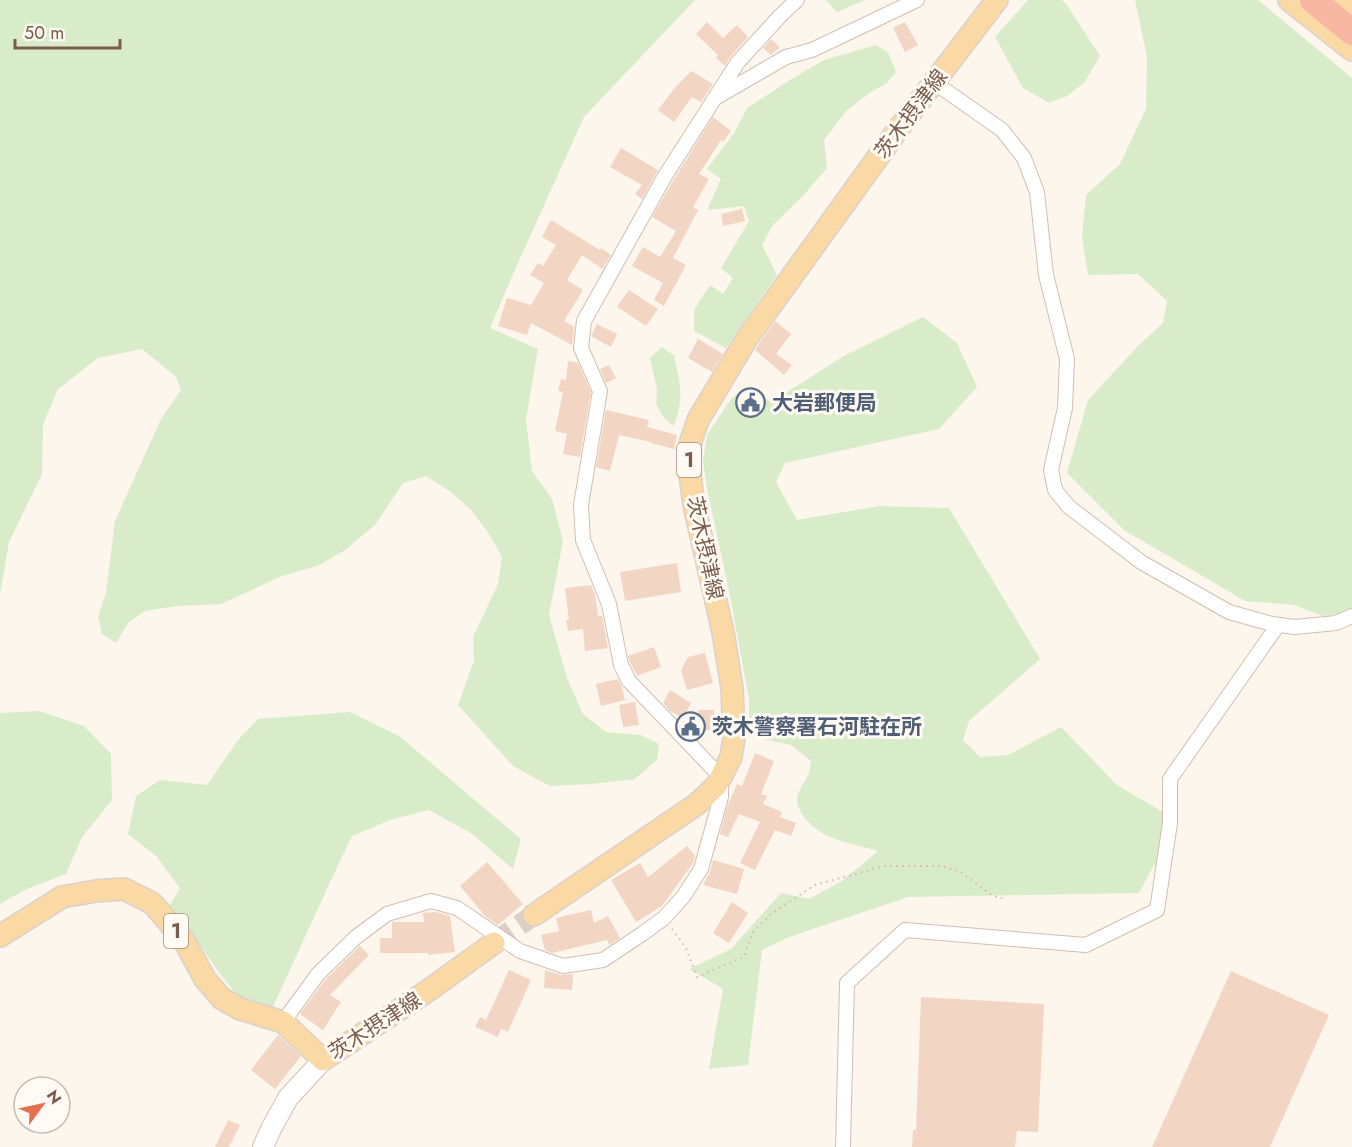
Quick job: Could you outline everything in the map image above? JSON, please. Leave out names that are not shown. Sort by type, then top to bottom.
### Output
[{"type":"highway","points":[[1313,0],[1344,19]]},
{"type":"main road","name":"茨木摂津線","points":[[534,915],[697,804],[716,786],[721,777],[731,757],[734,738],[732,688],[723,632],[694,506],[689,467],[690,444],[698,420],[747,340],[899,128],[998,0]]},
{"type":"main road","points":[[1289,0],[1344,19],[1352,50]]},
{"type":"main road","name":"茨木摂津線","points":[[0,936],[62,897],[124,889],[152,903],[183,939],[205,979],[221,998],[240,1009],[284,1022],[323,1060],[429,990],[494,943]]},
{"type":"main road","points":[[263,1147],[288,1098],[323,1060]]},
{"type":"street","points":[[284,1022],[318,974],[356,937],[387,914],[431,901],[457,908],[520,951],[563,966],[603,960],[642,934],[663,918],[683,897],[701,869],[721,797],[721,777],[629,681],[621,665],[609,604],[583,540],[581,505],[600,391],[581,348],[584,321],[665,176],[738,62],[797,0]]},
{"type":"street","points":[[715,98],[786,57],[812,50],[917,0]]},
{"type":"street","points":[[934,83],[1002,130],[1024,158],[1037,192],[1046,275],[1067,359],[1065,408],[1051,470],[1055,490],[1069,507],[1141,562],[1230,612],[1278,625],[1295,627],[1336,623],[1352,616]]},
{"type":"street","points":[[843,1147],[847,983],[906,930],[1086,945],[1157,910],[1170,823],[1170,779],[1278,625]]},
{"type":"path","points":[[663,918],[686,948],[697,977],[744,957],[753,932],[771,914],[815,885],[858,872],[885,866],[941,866],[959,871],[993,896],[1002,898]]},
{"type":"green space","points":[[0,0],[695,0],[584,117],[490,328],[538,349],[526,419],[532,471],[552,499],[563,541],[549,615],[567,678],[583,714],[606,732],[641,735],[659,744],[657,760],[635,779],[550,786],[513,766],[458,705],[474,661],[473,637],[498,584],[502,557],[489,534],[471,510],[451,492],[426,476],[403,483],[375,525],[344,551],[317,566],[282,576],[221,604],[177,606],[145,611],[128,623],[116,643],[102,634],[98,616],[106,593],[115,521],[161,419],[181,390],[176,377],[142,349],[98,358],[58,389],[43,424],[42,474],[9,542],[0,594]]},
{"type":"green space","points":[[826,0],[865,0],[837,12]]},
{"type":"green space","points":[[1028,0],[1062,0],[1100,56],[1084,83],[1067,96],[1049,103],[1023,88],[995,37]]},
{"type":"green space","points":[[1135,0],[1258,0],[1352,78],[1352,612],[1323,616],[1294,605],[1245,601],[1124,530],[1067,473],[1088,400],[1138,346],[1163,323],[1167,301],[1138,274],[1088,275],[1082,237],[1086,195],[1120,164],[1146,109],[1147,57]]},
{"type":"green space","points":[[876,45],[888,52],[896,72],[887,83],[846,111],[824,140],[827,168],[803,196],[772,226],[762,245],[777,275],[726,348],[694,331],[694,310],[710,285],[723,294],[733,278],[721,268],[749,221],[744,206],[707,210],[721,179],[707,169],[734,133],[747,108],[824,60]]},
{"type":"green space","points":[[923,317],[957,343],[977,387],[939,429],[785,463],[776,482],[797,520],[879,506],[949,508],[1040,659],[969,721],[963,740],[980,757],[1008,755],[1061,727],[1117,785],[1178,821],[1139,893],[908,897],[789,937],[762,950],[748,1065],[709,1069],[723,989],[689,969],[731,949],[781,893],[809,899],[842,881],[878,851],[838,840],[811,825],[800,811],[797,800],[809,773],[811,761],[791,745],[749,736],[749,699],[703,461],[707,435],[731,399],[745,387],[771,402],[844,356]]},
{"type":"green space","points":[[662,347],[675,356],[680,385],[679,409],[673,426],[662,415],[656,404],[657,389],[650,358]]},
{"type":"green space","points":[[39,711],[84,726],[111,754],[112,800],[82,837],[66,874],[27,889],[0,904],[0,713]]},
{"type":"green space","points":[[350,712],[399,736],[521,839],[513,869],[471,833],[429,810],[390,820],[352,836],[272,1009],[239,997],[169,907],[180,888],[156,856],[128,834],[136,796],[160,780],[207,785],[238,740],[258,719]]},
{"type":"building","points":[[707,22],[723,38],[737,25],[748,37],[725,66],[716,58],[718,55],[696,34]]},
{"type":"building","points":[[905,22],[918,45],[905,52],[893,28]]},
{"type":"building","points":[[771,39],[780,47],[771,55],[763,48]]},
{"type":"building","points":[[691,71],[713,84],[701,102],[692,97],[674,122],[658,110]]},
{"type":"building","points":[[713,117],[731,131],[723,142],[721,140],[699,174],[709,179],[693,207],[698,210],[673,258],[686,265],[664,306],[654,300],[663,283],[632,266],[643,247],[660,257],[676,231],[652,217]]},
{"type":"building","points":[[621,148],[658,170],[642,199],[635,194],[642,185],[610,167]]},
{"type":"building","points":[[742,209],[745,221],[723,226],[721,214]]},
{"type":"building","points":[[551,220],[611,255],[602,269],[582,255],[567,280],[583,290],[564,321],[574,327],[572,345],[531,323],[527,335],[498,326],[507,298],[531,305],[544,283],[530,275],[538,263],[543,266],[556,245],[542,237]]},
{"type":"building","points":[[629,290],[658,309],[646,326],[617,307]]},
{"type":"building","points":[[775,321],[791,334],[776,354],[792,365],[784,375],[755,350]]},
{"type":"building","points":[[597,324],[617,334],[611,347],[591,336]]},
{"type":"building","points":[[698,339],[723,354],[712,372],[688,358]]},
{"type":"building","points":[[568,361],[578,363],[591,392],[580,457],[563,454],[567,434],[555,431],[563,392],[558,391],[561,379],[566,380]]},
{"type":"building","points":[[609,365],[616,378],[606,383],[600,369]]},
{"type":"building","points":[[606,410],[649,420],[647,427],[677,435],[674,449],[619,435],[610,471],[596,467]]},
{"type":"building","points":[[677,563],[681,592],[625,601],[620,572]]},
{"type":"building","points":[[591,585],[595,594],[598,616],[602,616],[608,648],[585,651],[583,629],[568,631],[565,588]]},
{"type":"building","points":[[654,647],[661,667],[637,676],[628,656]]},
{"type":"building","points":[[705,653],[713,683],[687,690],[681,670],[688,657]]},
{"type":"building","points":[[618,679],[625,700],[601,706],[596,684]]},
{"type":"building","points":[[670,690],[691,703],[683,718],[670,711],[663,703]]},
{"type":"building","points":[[635,702],[639,725],[623,727],[619,705]]},
{"type":"building","points":[[698,710],[714,710],[714,730],[699,730]]},
{"type":"building","points":[[755,753],[774,761],[761,794],[767,796],[763,804],[782,812],[780,817],[796,823],[791,836],[775,830],[755,870],[740,863],[760,822],[739,814],[728,837],[720,834],[727,807],[737,784],[742,786]]},
{"type":"building","points":[[687,846],[695,856],[693,863],[662,906],[636,922],[611,880],[640,863],[648,877]]},
{"type":"building","points":[[713,860],[744,869],[737,894],[703,885]]},
{"type":"building","points":[[487,862],[523,904],[498,925],[486,917],[460,886]]},
{"type":"building","points":[[732,902],[748,913],[729,943],[713,933]]},
{"type":"building","points":[[591,910],[594,923],[608,916],[620,938],[609,945],[607,940],[552,953],[545,950],[541,935],[559,931],[556,918]]},
{"type":"building","points":[[436,912],[450,916],[455,952],[428,955],[428,953],[380,953],[380,938],[392,938],[392,922],[424,922],[423,913]]},
{"type":"building","points":[[360,946],[369,955],[330,995],[341,1002],[323,1030],[300,1014],[325,980]]},
{"type":"building","points":[[509,970],[531,980],[508,1032],[501,1029],[498,1037],[475,1027],[480,1017],[486,1020]]},
{"type":"building","points":[[545,970],[561,975],[573,974],[572,990],[544,988]]},
{"type":"building","points":[[1231,971],[1329,1015],[1270,1147],[1152,1147]]},
{"type":"building","points":[[921,997],[1044,1004],[1038,1132],[1017,1131],[1015,1147],[912,1147],[913,1130],[916,1130]]},
{"type":"building","points":[[278,1035],[301,1056],[275,1089],[251,1070]]},
{"type":"building","points":[[228,1120],[240,1125],[229,1147],[215,1147]]},
{"type":"tunnel","points":[[494,943],[534,915]]},
{"type":"place","name":"大岩郵便局","points":[[751,403]]},
{"type":"place","name":"茨木警察署石河駐在所","points":[[691,727]]}]
